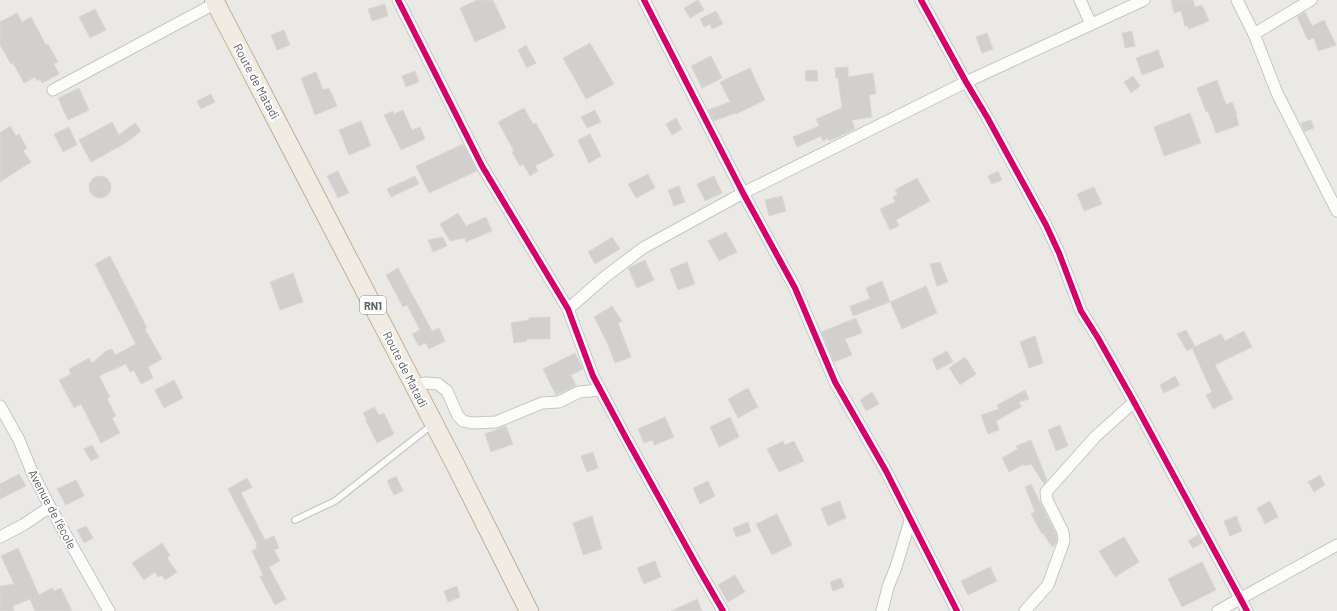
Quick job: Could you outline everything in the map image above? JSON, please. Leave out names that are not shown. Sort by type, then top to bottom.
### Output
[{"type":"highway","name":"Route de Matadi","points":[[215,1],[529,611]]},
{"type":"street","points":[[398,0],[482,166],[568,309],[593,376],[600,390],[693,560],[723,611]]},
{"type":"street","points":[[644,0],[742,193],[795,288],[835,382],[886,471],[910,521],[957,611]]},
{"type":"street","points":[[921,0],[1046,224],[1059,253],[1081,311],[1134,402],[1247,611]]},
{"type":"street","points":[[1080,0],[1091,24]]},
{"type":"street","points":[[568,309],[642,248],[742,193],[966,82],[1144,0]]},
{"type":"street","points":[[1237,0],[1254,34],[1277,93],[1337,211]]},
{"type":"street","points":[[1254,34],[1311,0]]},
{"type":"street","points":[[53,90],[215,1]]},
{"type":"street","points":[[414,385],[426,383],[438,384],[447,391],[458,416],[463,421],[472,423],[496,422],[542,403],[559,402],[579,392],[600,390]]},
{"type":"street","points":[[1025,611],[1048,585],[1064,542],[1062,532],[1047,500],[1046,492],[1096,436],[1134,402]]},
{"type":"street","name":"Avenue de l'école","points":[[0,406],[50,507],[109,611]]},
{"type":"street","points":[[0,537],[50,507]]},
{"type":"street","points":[[882,611],[888,587],[896,567],[910,521]]},
{"type":"street","points":[[1218,611],[1337,545]]},
{"type":"lane","points":[[295,520],[335,501],[434,424]]},
{"type":"building","points":[[477,0],[493,0],[506,28],[475,42],[460,8]]},
{"type":"building","points":[[698,0],[704,10],[690,18],[684,8]]},
{"type":"building","points":[[1171,0],[1193,0],[1195,7],[1202,5],[1209,21],[1189,29],[1188,26],[1185,26],[1181,11],[1174,13]]},
{"type":"building","points":[[385,4],[388,16],[372,21],[368,9]]},
{"type":"building","points":[[95,9],[106,30],[90,38],[79,17]]},
{"type":"building","points":[[716,11],[723,24],[712,29],[710,24],[704,27],[700,19]]},
{"type":"building","points":[[1305,12],[1312,26],[1324,20],[1336,45],[1318,51],[1314,38],[1308,40],[1297,17]]},
{"type":"building","points":[[17,13],[22,22],[31,17],[46,45],[48,44],[58,62],[54,64],[59,74],[42,83],[40,79],[37,81],[35,77],[24,83],[13,63],[11,64],[0,45],[0,22]]},
{"type":"building","points":[[284,30],[290,45],[277,50],[271,35]]},
{"type":"building","points":[[1132,31],[1135,46],[1125,48],[1122,33]]},
{"type":"building","points":[[987,33],[993,49],[982,53],[976,37]]},
{"type":"building","points":[[590,43],[614,84],[586,99],[563,58]]},
{"type":"building","points":[[526,45],[536,63],[527,68],[518,50]]},
{"type":"building","points":[[1158,50],[1164,67],[1142,75],[1136,58]]},
{"type":"building","points":[[711,56],[722,78],[702,88],[691,66]]},
{"type":"building","points":[[848,67],[848,77],[873,73],[876,94],[869,95],[872,117],[852,120],[855,129],[829,141],[828,138],[823,141],[821,136],[797,147],[793,137],[819,126],[816,119],[842,108],[838,78],[836,78],[835,68]]},
{"type":"building","points":[[750,68],[765,100],[736,114],[735,113],[714,121],[708,110],[730,102],[720,82]]},
{"type":"building","points":[[817,70],[818,81],[806,81],[805,71]]},
{"type":"building","points":[[415,71],[419,82],[406,87],[402,76]]},
{"type":"building","points":[[316,72],[323,90],[329,88],[337,106],[315,115],[301,78]]},
{"type":"building","points":[[1133,76],[1140,86],[1131,93],[1124,82]]},
{"type":"building","points":[[1217,80],[1226,105],[1232,102],[1237,114],[1239,125],[1216,133],[1197,88]]},
{"type":"building","points":[[79,88],[89,110],[68,120],[58,98]]},
{"type":"building","points":[[211,94],[215,102],[201,109],[197,101]]},
{"type":"building","points":[[524,108],[533,124],[536,123],[554,156],[535,166],[538,171],[530,176],[523,164],[520,166],[512,152],[514,151],[498,122]]},
{"type":"building","points":[[403,110],[412,130],[420,127],[425,139],[401,150],[384,115],[393,111],[394,114]]},
{"type":"building","points":[[595,110],[601,122],[587,128],[581,117]]},
{"type":"building","points":[[1190,113],[1201,143],[1164,156],[1154,127]]},
{"type":"building","points":[[676,118],[682,129],[672,135],[666,124]]},
{"type":"building","points":[[1311,120],[1314,128],[1304,132],[1301,123]]},
{"type":"building","points":[[361,121],[371,146],[349,155],[339,130]]},
{"type":"building","points":[[112,122],[119,135],[135,123],[141,131],[124,144],[91,162],[79,140]]},
{"type":"building","points":[[10,126],[16,136],[19,134],[27,148],[23,151],[31,162],[0,182],[0,133]]},
{"type":"building","points":[[69,127],[77,145],[63,152],[54,134]]},
{"type":"building","points":[[590,134],[601,156],[589,163],[578,140]]},
{"type":"building","points":[[463,144],[477,171],[429,193],[416,166]]},
{"type":"building","points":[[338,171],[349,193],[338,198],[327,176]]},
{"type":"building","points":[[998,171],[1002,180],[992,184],[988,176]]},
{"type":"building","points":[[648,174],[655,188],[636,198],[628,184]]},
{"type":"building","points":[[96,176],[104,176],[111,183],[111,191],[104,198],[96,198],[89,191],[89,183]]},
{"type":"building","points":[[415,176],[419,184],[391,197],[387,189]]},
{"type":"building","points":[[714,176],[722,193],[705,201],[697,184]]},
{"type":"building","points":[[917,178],[930,201],[896,220],[899,226],[890,230],[880,209],[895,202],[893,197],[898,194],[895,190]]},
{"type":"building","points":[[679,186],[685,202],[674,206],[668,190]]},
{"type":"building","points":[[1094,187],[1102,204],[1084,211],[1077,194]]},
{"type":"building","points":[[782,196],[786,211],[769,216],[765,200]]},
{"type":"building","points":[[458,213],[466,226],[486,217],[492,231],[466,242],[465,238],[450,241],[440,224]]},
{"type":"building","points":[[726,232],[737,252],[719,261],[708,241]]},
{"type":"building","points":[[443,237],[447,246],[433,252],[428,240]]},
{"type":"building","points":[[612,237],[620,249],[595,264],[588,252]]},
{"type":"building","points":[[110,256],[147,328],[145,329],[162,359],[148,367],[153,378],[141,384],[134,370],[130,372],[126,364],[99,376],[110,397],[107,399],[116,416],[112,418],[120,433],[101,443],[81,404],[74,408],[59,380],[71,374],[69,369],[89,358],[92,363],[106,351],[112,349],[115,355],[136,344],[95,264]]},
{"type":"building","points":[[645,260],[654,280],[637,288],[628,268]]},
{"type":"building","points":[[687,262],[695,284],[678,290],[670,269]]},
{"type":"building","points":[[940,262],[948,282],[937,286],[930,264]]},
{"type":"building","points":[[398,268],[432,331],[439,328],[445,341],[429,349],[426,343],[419,346],[412,334],[420,330],[407,305],[403,307],[386,275]]},
{"type":"building","points":[[293,273],[303,302],[280,310],[270,282]]},
{"type":"building","points":[[882,281],[890,302],[853,316],[850,306],[870,299],[866,288]]},
{"type":"building","points":[[926,286],[937,313],[902,329],[890,302]]},
{"type":"building","points":[[612,306],[622,321],[618,323],[631,357],[615,363],[606,340],[594,317]]},
{"type":"building","points":[[550,317],[550,339],[527,339],[527,341],[514,343],[511,323],[529,320],[529,318]]},
{"type":"building","points":[[856,318],[862,333],[845,339],[852,355],[834,362],[821,332]]},
{"type":"building","points":[[1186,330],[1195,346],[1187,351],[1177,334]]},
{"type":"building","points":[[1244,331],[1252,347],[1215,365],[1233,399],[1213,409],[1206,395],[1212,392],[1192,348],[1221,334],[1225,341]]},
{"type":"building","points":[[1035,336],[1043,363],[1029,368],[1020,342]]},
{"type":"building","points":[[947,351],[953,362],[937,370],[932,359]]},
{"type":"building","points":[[575,353],[583,369],[571,375],[576,386],[556,395],[543,369]]},
{"type":"building","points":[[965,357],[976,374],[960,385],[949,368]]},
{"type":"building","points":[[1175,376],[1180,385],[1164,393],[1160,385]]},
{"type":"building","points":[[174,380],[183,398],[164,408],[155,390]]},
{"type":"building","points":[[748,388],[758,407],[738,418],[728,399]]},
{"type":"building","points":[[1025,390],[1029,399],[1019,402],[1021,407],[996,421],[999,430],[988,434],[981,415],[999,409],[997,405]]},
{"type":"building","points":[[872,392],[879,404],[866,411],[860,400]]},
{"type":"building","points":[[374,407],[379,415],[384,413],[394,434],[377,443],[363,413]]},
{"type":"building","points":[[665,417],[674,437],[655,445],[652,440],[644,443],[638,429]]},
{"type":"building","points":[[730,417],[739,437],[719,447],[710,427]]},
{"type":"building","points":[[1060,425],[1068,446],[1056,451],[1048,430]]},
{"type":"building","points":[[506,426],[513,444],[491,452],[485,434]]},
{"type":"building","points":[[1031,440],[1047,480],[1044,484],[1031,464],[1024,466],[1024,464],[1009,472],[1002,458],[1018,449],[1016,446]]},
{"type":"building","points":[[783,441],[785,445],[794,441],[804,461],[779,472],[767,449]]},
{"type":"building","points":[[92,445],[99,457],[91,461],[84,449]]},
{"type":"building","points":[[593,452],[598,468],[587,472],[581,456]]},
{"type":"building","points":[[19,474],[26,486],[0,499],[0,484]]},
{"type":"building","points":[[1320,475],[1325,485],[1314,492],[1308,482]]},
{"type":"building","points":[[396,476],[403,491],[394,495],[387,481]]},
{"type":"building","points":[[247,478],[252,487],[241,493],[265,540],[274,536],[279,548],[274,550],[280,561],[269,567],[286,599],[275,605],[260,577],[263,575],[252,551],[257,548],[257,544],[228,489]]},
{"type":"building","points":[[76,480],[84,496],[66,505],[57,489]]},
{"type":"building","points":[[708,481],[715,496],[700,504],[693,488]]},
{"type":"building","points":[[1031,484],[1056,534],[1057,540],[1055,545],[1052,547],[1043,533],[1042,534],[1031,514],[1035,512],[1025,487]]},
{"type":"building","points":[[840,501],[846,518],[828,526],[821,508]]},
{"type":"building","points":[[1270,501],[1278,517],[1265,524],[1257,508]]},
{"type":"building","points":[[777,514],[792,545],[772,555],[756,524]]},
{"type":"building","points":[[592,516],[602,549],[583,555],[573,523]]},
{"type":"building","points":[[1236,516],[1242,531],[1230,536],[1224,521]]},
{"type":"building","points":[[748,522],[751,532],[736,537],[733,528]]},
{"type":"building","points":[[86,526],[93,538],[84,543],[77,530]]},
{"type":"building","points":[[1198,535],[1202,543],[1193,548],[1188,541]]},
{"type":"building","points":[[1124,537],[1139,562],[1115,577],[1099,551]]},
{"type":"building","points":[[162,543],[170,555],[167,558],[177,572],[165,580],[162,575],[158,577],[155,572],[144,580],[132,563]]},
{"type":"building","points":[[18,548],[39,595],[52,588],[54,591],[61,588],[72,611],[35,611],[30,599],[13,606],[14,611],[0,611],[0,586],[14,584],[1,556]]},
{"type":"building","points":[[655,561],[661,577],[644,584],[637,568]]},
{"type":"building","points":[[1202,562],[1216,590],[1182,607],[1168,579]]},
{"type":"building","points":[[990,567],[997,581],[968,595],[961,581]]},
{"type":"building","points":[[735,575],[745,592],[728,602],[718,585]]},
{"type":"building","points":[[841,578],[844,587],[833,591],[830,582]]},
{"type":"building","points":[[457,586],[460,597],[448,602],[444,591]]},
{"type":"building","points":[[697,599],[702,611],[671,611]]},
{"type":"cycle path","points":[[398,0],[482,166],[568,309],[593,376],[723,611]]},
{"type":"cycle path","points":[[644,0],[743,193],[795,288],[835,382],[886,471],[957,611]]},
{"type":"cycle path","points":[[921,0],[1046,225],[1059,253],[1081,311],[1134,402],[1247,611]]}]
